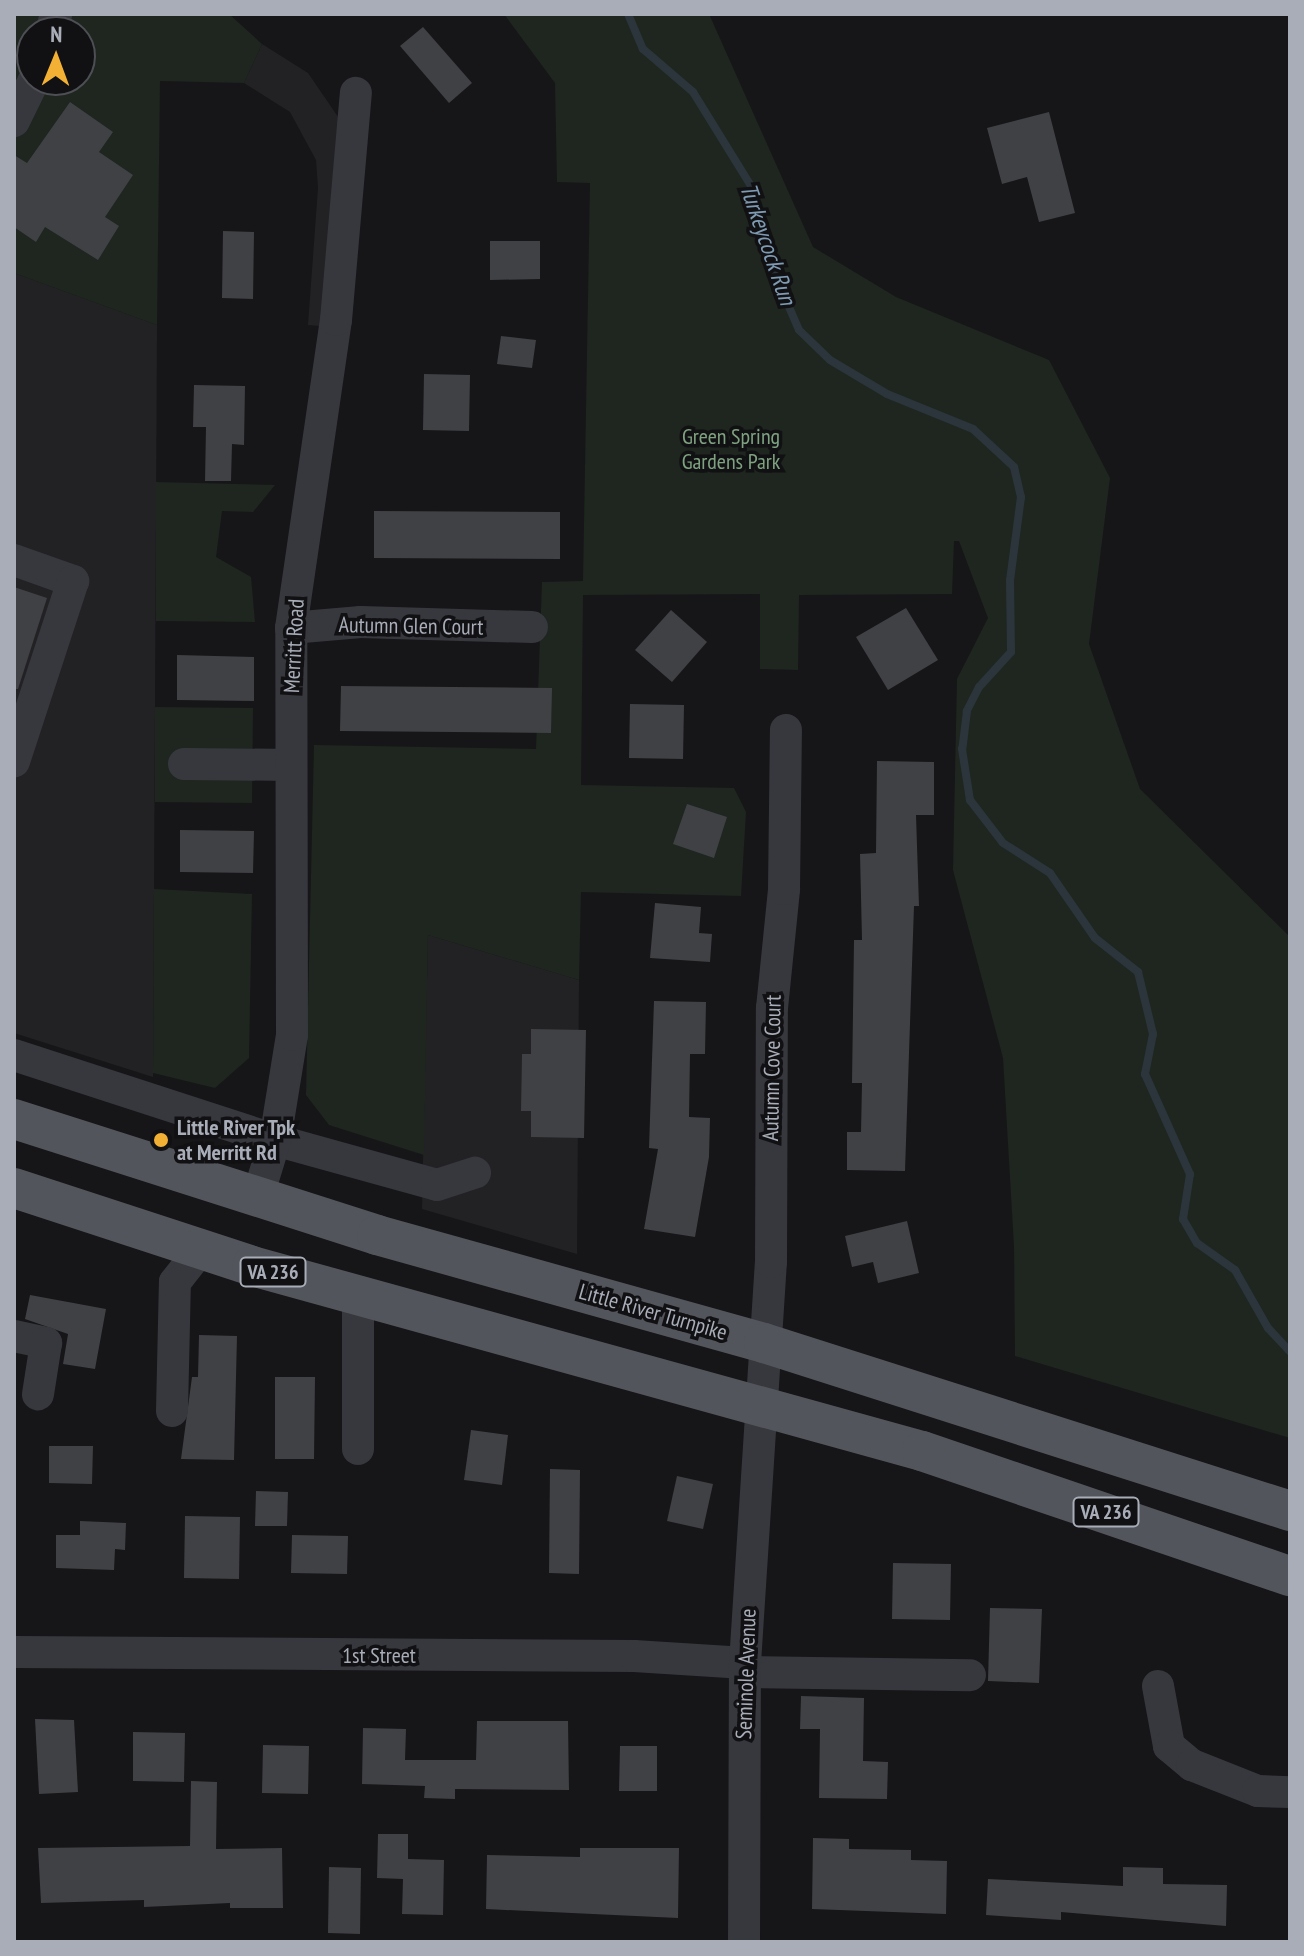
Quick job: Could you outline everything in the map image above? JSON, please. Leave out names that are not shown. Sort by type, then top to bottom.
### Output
[{"type":"main road","name":"Little River Turnpike","points":[[14,1119],[257,1199],[764,1343],[1290,1511]]},
{"type":"main road","name":"VA 236","points":[[14,1188],[201,1249],[358,1295],[990,1472],[1290,1576]]},
{"type":"street","name":"Merritt Road","points":[[257,1199],[275,1140],[292,1035],[291,628],[336,320],[356,93]]},
{"type":"street","points":[[14,121],[26,96]]},
{"type":"street","points":[[14,560],[73,581],[14,762]]},
{"type":"street","name":"Autumn Glen Court","points":[[291,628],[361,622],[532,627]]},
{"type":"street","name":"Autumn Cove Court","points":[[759,1406],[764,1343],[786,730]]},
{"type":"street","points":[[184,764],[291,765]]},
{"type":"street","points":[[14,1055],[275,1140],[437,1185],[475,1173]]},
{"type":"street","points":[[172,1411],[175,1282],[201,1249]]},
{"type":"street","points":[[358,1295],[358,1449]]},
{"type":"street","points":[[14,1336],[46,1343],[38,1394]]},
{"type":"street","name":"Seminole Avenue","points":[[744,1942],[745,1667],[759,1406]]},
{"type":"street","name":"1st Street","points":[[14,1652],[634,1656],[745,1667],[970,1675]]},
{"type":"street","points":[[1158,1686],[1169,1746],[1192,1765],[1258,1791],[1290,1792]]},
{"type":"shaded area","points":[[262,44],[308,73],[347,130],[320,326],[308,325],[318,188],[316,160],[290,112],[244,83]]},
{"type":"shaded area","points":[[14,273],[157,325],[153,1077],[14,1033]]},
{"type":"shaded area","points":[[428,935],[579,980],[577,1254],[422,1209]]},
{"type":"green space","points":[[14,14],[229,14],[262,44],[244,83],[160,81],[157,325],[14,273]]},
{"type":"green space","name":"Green Spring Gardens Park","points":[[504,14],[709,14],[813,247],[896,297],[1049,360],[1110,478],[1089,644],[1140,789],[1290,937],[1290,1438],[1015,1356],[1014,1246],[1003,1058],[953,870],[957,679],[988,618],[959,541],[954,541],[952,594],[799,595],[798,670],[760,669],[760,594],[583,595],[581,785],[734,788],[746,812],[741,896],[581,892],[579,980],[428,935],[424,1155],[329,1125],[306,1095],[314,745],[536,749],[542,582],[583,581],[590,183],[557,182],[555,83]]},
{"type":"green space","points":[[156,482],[275,485],[253,512],[222,511],[216,557],[251,577],[255,622],[156,621]]},
{"type":"green space","points":[[155,707],[253,708],[252,803],[155,802]]},
{"type":"green space","points":[[154,889],[252,894],[249,1058],[215,1088],[153,1073]]},
{"type":"building","points":[[423,27],[472,83],[449,103],[400,46]]},
{"type":"building","points":[[70,102],[113,132],[99,152],[133,175],[105,217],[119,226],[98,260],[45,227],[36,242],[14,227],[14,155],[27,163]]},
{"type":"building","points":[[1049,112],[1075,213],[1039,222],[1027,177],[1002,184],[987,128]]},
{"type":"building","points":[[223,231],[254,232],[253,299],[222,298]]},
{"type":"building","points":[[490,241],[540,241],[540,279],[490,280]]},
{"type":"building","points":[[501,336],[536,340],[532,368],[497,364]]},
{"type":"building","points":[[424,374],[470,375],[469,431],[423,430]]},
{"type":"building","points":[[194,385],[245,386],[244,445],[232,444],[231,481],[205,481],[206,427],[193,427]]},
{"type":"building","points":[[374,511],[560,512],[560,559],[374,558]]},
{"type":"building","points":[[14,587],[47,598],[18,689],[14,689]]},
{"type":"building","points":[[906,608],[938,660],[888,690],[856,637]]},
{"type":"building","points":[[671,610],[707,642],[672,682],[635,650]]},
{"type":"building","points":[[177,655],[254,657],[254,701],[177,700]]},
{"type":"building","points":[[341,686],[552,688],[551,733],[340,731]]},
{"type":"building","points":[[630,704],[684,705],[683,759],[629,758]]},
{"type":"building","points":[[877,761],[934,762],[934,815],[916,815],[919,906],[914,906],[905,1171],[847,1170],[847,1132],[861,1132],[862,1083],[852,1083],[854,940],[862,940],[860,854],[876,853]]},
{"type":"building","points":[[687,804],[727,817],[714,858],[673,844]]},
{"type":"building","points":[[180,830],[254,831],[253,873],[180,872]]},
{"type":"building","points":[[655,903],[701,907],[699,933],[712,934],[710,962],[650,958]]},
{"type":"building","points":[[654,1001],[706,1002],[705,1054],[690,1054],[689,1117],[710,1118],[709,1157],[695,1237],[644,1229],[658,1149],[649,1148]]},
{"type":"building","points":[[531,1029],[586,1030],[584,1138],[531,1137],[531,1111],[521,1111],[522,1054],[531,1054]]},
{"type":"building","points":[[907,1221],[919,1273],[878,1283],[873,1262],[852,1267],[845,1236]]},
{"type":"building","points":[[30,1295],[106,1309],[95,1369],[63,1364],[68,1334],[25,1319]]},
{"type":"building","points":[[199,1335],[237,1336],[234,1460],[181,1459],[192,1377],[198,1377]]},
{"type":"building","points":[[275,1377],[315,1377],[314,1459],[275,1459]]},
{"type":"building","points":[[471,1430],[508,1435],[502,1485],[464,1480]]},
{"type":"building","points":[[49,1446],[93,1446],[92,1484],[49,1483]]},
{"type":"building","points":[[550,1469],[580,1470],[579,1574],[549,1573]]},
{"type":"building","points":[[677,1476],[713,1484],[703,1529],[667,1521]]},
{"type":"building","points":[[256,1491],[288,1492],[287,1526],[255,1526]]},
{"type":"building","points":[[185,1516],[240,1517],[239,1579],[184,1578]]},
{"type":"building","points":[[80,1521],[126,1523],[125,1550],[115,1549],[114,1570],[56,1568],[56,1535],[80,1535]]},
{"type":"building","points":[[292,1535],[348,1536],[347,1574],[291,1573]]},
{"type":"building","points":[[893,1563],[951,1564],[950,1620],[892,1619]]},
{"type":"building","points":[[990,1608],[1042,1609],[1039,1683],[988,1681]]},
{"type":"building","points":[[801,1696],[864,1698],[863,1761],[888,1762],[887,1799],[819,1798],[820,1729],[800,1729]]},
{"type":"building","points":[[35,1719],[74,1720],[78,1792],[39,1794]]},
{"type":"building","points":[[477,1721],[568,1721],[569,1790],[455,1789],[455,1799],[424,1798],[425,1786],[362,1784],[363,1728],[406,1729],[405,1760],[476,1760]]},
{"type":"building","points":[[133,1732],[185,1733],[184,1782],[133,1781]]},
{"type":"building","points":[[263,1745],[309,1746],[308,1794],[262,1793]]},
{"type":"building","points":[[620,1746],[657,1746],[657,1791],[619,1791]]},
{"type":"building","points":[[191,1781],[217,1782],[216,1849],[282,1848],[283,1908],[230,1908],[230,1903],[144,1907],[144,1900],[41,1903],[38,1848],[190,1846]]},
{"type":"building","points":[[378,1834],[408,1834],[408,1859],[444,1860],[443,1915],[402,1914],[403,1879],[377,1878]]},
{"type":"building","points":[[813,1838],[849,1839],[849,1849],[911,1850],[911,1860],[947,1861],[946,1914],[812,1909]]},
{"type":"building","points":[[580,1848],[679,1848],[678,1918],[486,1909],[487,1855],[580,1857]]},
{"type":"building","points":[[329,1867],[361,1868],[360,1934],[328,1933]]},
{"type":"building","points":[[1123,1867],[1163,1868],[1163,1884],[1227,1885],[1226,1926],[1061,1912],[1061,1920],[986,1915],[988,1879],[1123,1886]]},
{"type":"waterway","name":"Turkeycock Run","points":[[628,14],[643,49],[693,92],[753,189],[769,261],[799,330],[830,360],[887,394],[973,429],[1014,467],[1021,497],[1010,580],[1011,652],[979,687],[967,711],[962,749],[970,800],[1003,843],[1050,873],[1095,938],[1138,972],[1153,1034],[1145,1074],[1190,1174],[1183,1219],[1197,1243],[1235,1270],[1268,1328],[1290,1352]]},
{"type":"place","name":"Little River Tpk at Merritt Rd","points":[[161,1140]]}]
